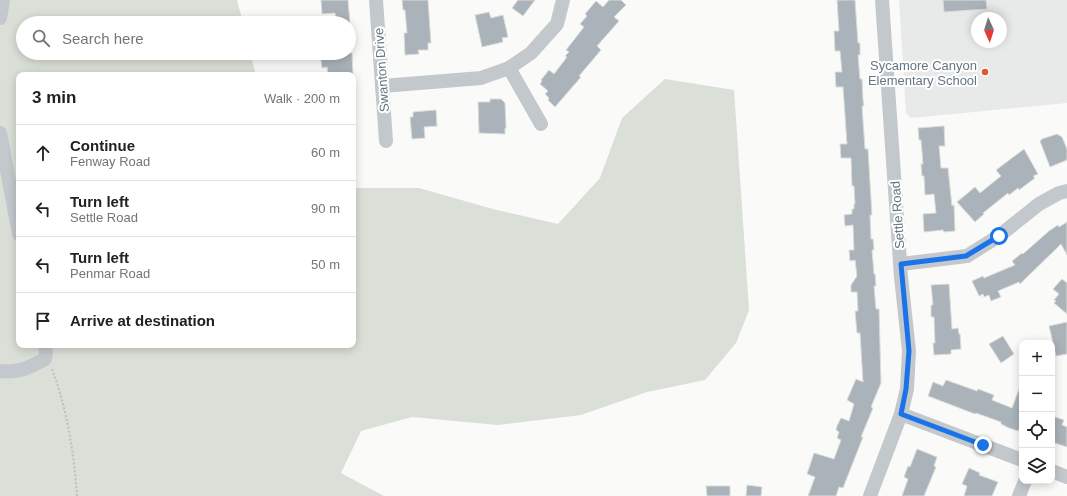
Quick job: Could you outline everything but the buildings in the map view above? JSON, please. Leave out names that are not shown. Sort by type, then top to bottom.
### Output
[{"type":"street","points":[[0,18],[3,0]]},
{"type":"street","name":"Swanton Drive","points":[[376,0],[386,141]]},
{"type":"street","points":[[382,86],[481,78],[509,68],[531,53],[556,24],[563,0]]},
{"type":"street","name":"Settle Road","points":[[870,496],[901,414],[906,389],[909,351],[901,264],[882,0]]},
{"type":"street","points":[[509,68],[541,124]]},
{"type":"street","points":[[0,133],[16,218]]},
{"type":"street","points":[[901,264],[966,256],[999,236],[1039,204],[1067,191]]},
{"type":"street","points":[[0,371],[11,372],[25,370],[45,358],[46,349]]},
{"type":"street","points":[[901,414],[1019,459]]},
{"type":"street","points":[[1055,472],[1067,477]]},
{"type":"street","points":[[1019,496],[1024,484]]},
{"type":"path","points":[[46,349],[60,388],[75,463],[77,496]]},
{"type":"shaded area","points":[[0,0],[237,0],[241,16],[16,16],[16,60],[252,60],[255,72],[16,72],[16,348],[356,348],[356,188],[419,188],[493,209],[558,224],[600,178],[622,118],[665,79],[734,90],[749,310],[736,343],[705,380],[647,392],[581,415],[498,425],[412,417],[361,431],[341,473],[384,496],[0,496]]},
{"type":"shaded area","name":"Sycamore Canyon Elementary School","points":[[899,0],[1067,0],[1067,103],[911,118],[906,113]]},
{"type":"place","name":"Sycamore Canyon Elementary School","points":[[985,72]]},
{"type":"route","points":[[983,445],[901,414],[906,389],[909,351],[901,264],[966,256],[999,236]]}]
